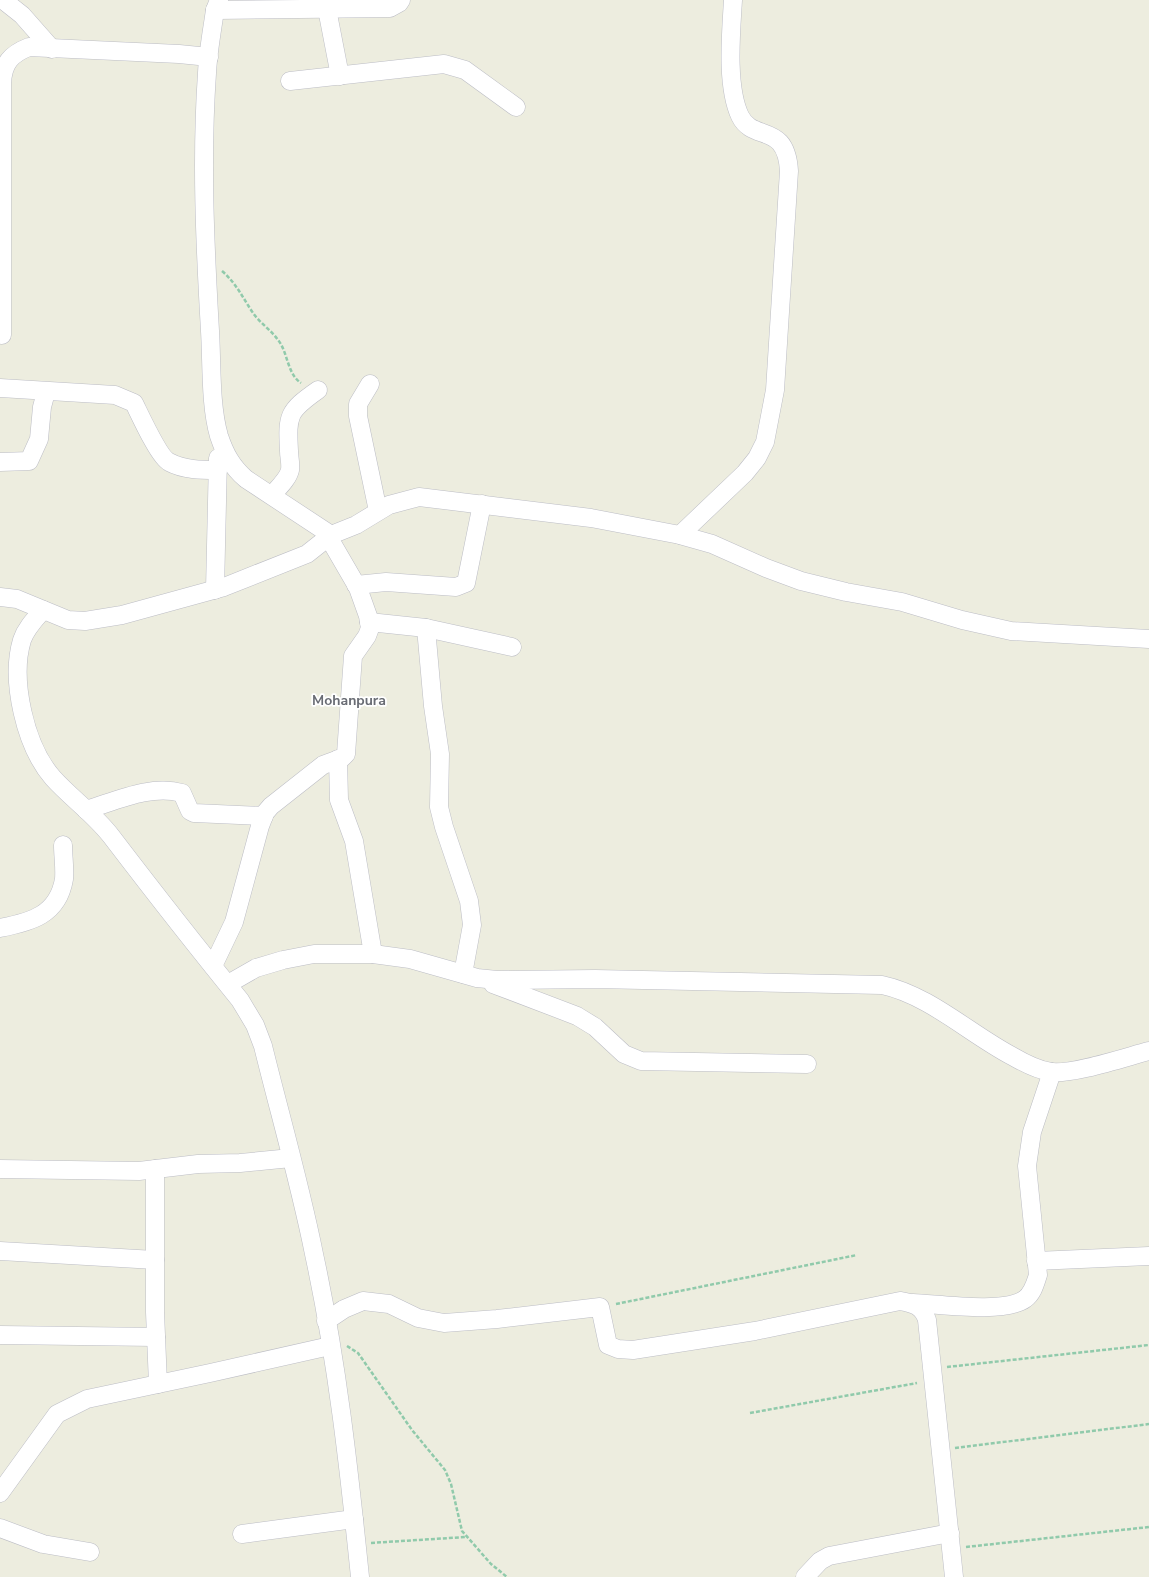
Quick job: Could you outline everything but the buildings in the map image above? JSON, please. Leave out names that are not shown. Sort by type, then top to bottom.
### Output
[{"type":"street","points":[[3,0],[22,15],[52,49]]},
{"type":"street","points":[[213,966],[234,922],[264,816],[271,806],[323,764],[338,759],[346,754],[353,656],[367,636],[370,628],[356,585],[330,536],[272,495],[246,479],[235,469],[226,455],[219,435],[214,409],[206,259],[204,154],[209,57],[217,5],[327,9],[390,8],[399,3],[401,0]]},
{"type":"street","points":[[680,535],[745,473],[757,458],[765,442],[775,390],[789,171],[788,157],[784,147],[778,140],[746,124],[740,116],[733,92],[730,61],[733,0]]},
{"type":"street","points":[[327,9],[340,76]]},
{"type":"street","points":[[2,335],[2,67],[16,52],[29,47],[167,53],[209,57]]},
{"type":"street","points":[[290,81],[444,64],[465,70],[516,107]]},
{"type":"street","points":[[370,384],[358,404],[358,416],[378,511]]},
{"type":"street","points":[[0,388],[115,395],[134,403],[149,433],[167,462],[187,469],[218,470]]},
{"type":"street","points":[[272,495],[285,479],[290,470],[288,418],[299,405],[318,390]]},
{"type":"street","points":[[0,462],[29,461],[39,439],[42,407],[46,392]]},
{"type":"street","points":[[215,590],[219,435]]},
{"type":"street","points":[[0,597],[17,599],[68,620],[85,621],[122,616],[215,590],[307,554],[330,536],[356,525],[389,504],[419,497],[591,518],[680,535],[712,544],[766,568],[801,581],[846,592],[902,602],[962,620],[996,628],[1031,633],[1149,639]]},
{"type":"street","points":[[356,585],[386,582],[456,587],[466,583],[482,504]]},
{"type":"street","points":[[43,610],[30,625],[22,639],[18,659],[24,718],[31,741],[40,760],[53,778],[107,831],[228,984],[240,1000],[255,1025],[263,1046],[314,1254],[330,1346],[354,1519],[360,1577]]},
{"type":"street","points":[[369,622],[426,628],[512,647]]},
{"type":"street","points":[[426,628],[433,706],[440,754],[439,807],[444,827],[469,901],[472,925],[470,976]]},
{"type":"street","points":[[338,759],[340,800],[354,841],[373,954]]},
{"type":"street","points":[[86,810],[143,792],[156,790],[182,793],[190,811],[194,814],[264,816]]},
{"type":"street","points":[[0,928],[44,915],[59,897],[64,879],[63,845]]},
{"type":"street","points":[[228,984],[256,968],[283,960],[314,954],[373,954],[410,959],[470,976],[577,1016],[595,1027],[624,1054],[641,1061],[807,1064]]},
{"type":"street","points":[[470,976],[497,980],[595,979],[882,985],[897,988],[917,997],[1005,1052],[1031,1066],[1052,1072],[1072,1070],[1149,1051]]},
{"type":"street","points":[[326,1321],[344,1309],[363,1301],[389,1304],[418,1318],[444,1323],[497,1319],[600,1307],[603,1328],[608,1345],[618,1349],[633,1350],[755,1331],[900,1302],[999,1306],[1015,1304],[1025,1298],[1032,1291],[1038,1275],[1027,1166],[1032,1132],[1052,1072]]},
{"type":"street","points":[[0,1169],[113,1171],[155,1169],[198,1164],[240,1163],[291,1158]]},
{"type":"street","points":[[155,1169],[156,1336],[158,1384]]},
{"type":"street","points":[[0,1252],[155,1260]]},
{"type":"street","points":[[1036,1261],[1149,1256]]},
{"type":"street","points":[[913,1303],[925,1312],[933,1374],[954,1577]]},
{"type":"street","points":[[0,1335],[156,1336]]},
{"type":"street","points":[[0,1493],[57,1414],[87,1399],[330,1346]]},
{"type":"street","points":[[242,1534],[354,1519]]},
{"type":"street","points":[[0,1528],[43,1544],[90,1552]]},
{"type":"street","points":[[805,1577],[820,1561],[830,1556],[951,1541]]},
{"type":"path","points":[[206,259],[230,278],[240,290],[254,313],[284,349],[290,366],[299,381],[318,390]]},
{"type":"path","points":[[600,1307],[857,1255]]},
{"type":"path","points":[[330,1346],[345,1344],[358,1353],[412,1430],[445,1470],[452,1484],[462,1531],[491,1564],[507,1577]]},
{"type":"path","points":[[750,1413],[933,1374],[1149,1345]]},
{"type":"path","points":[[941,1450],[1149,1424]]},
{"type":"path","points":[[951,1541],[1149,1527]]},
{"type":"path","points":[[357,1544],[466,1537]]},
{"type":"district","name":"Mohanpura","points":[[349,700]]}]
